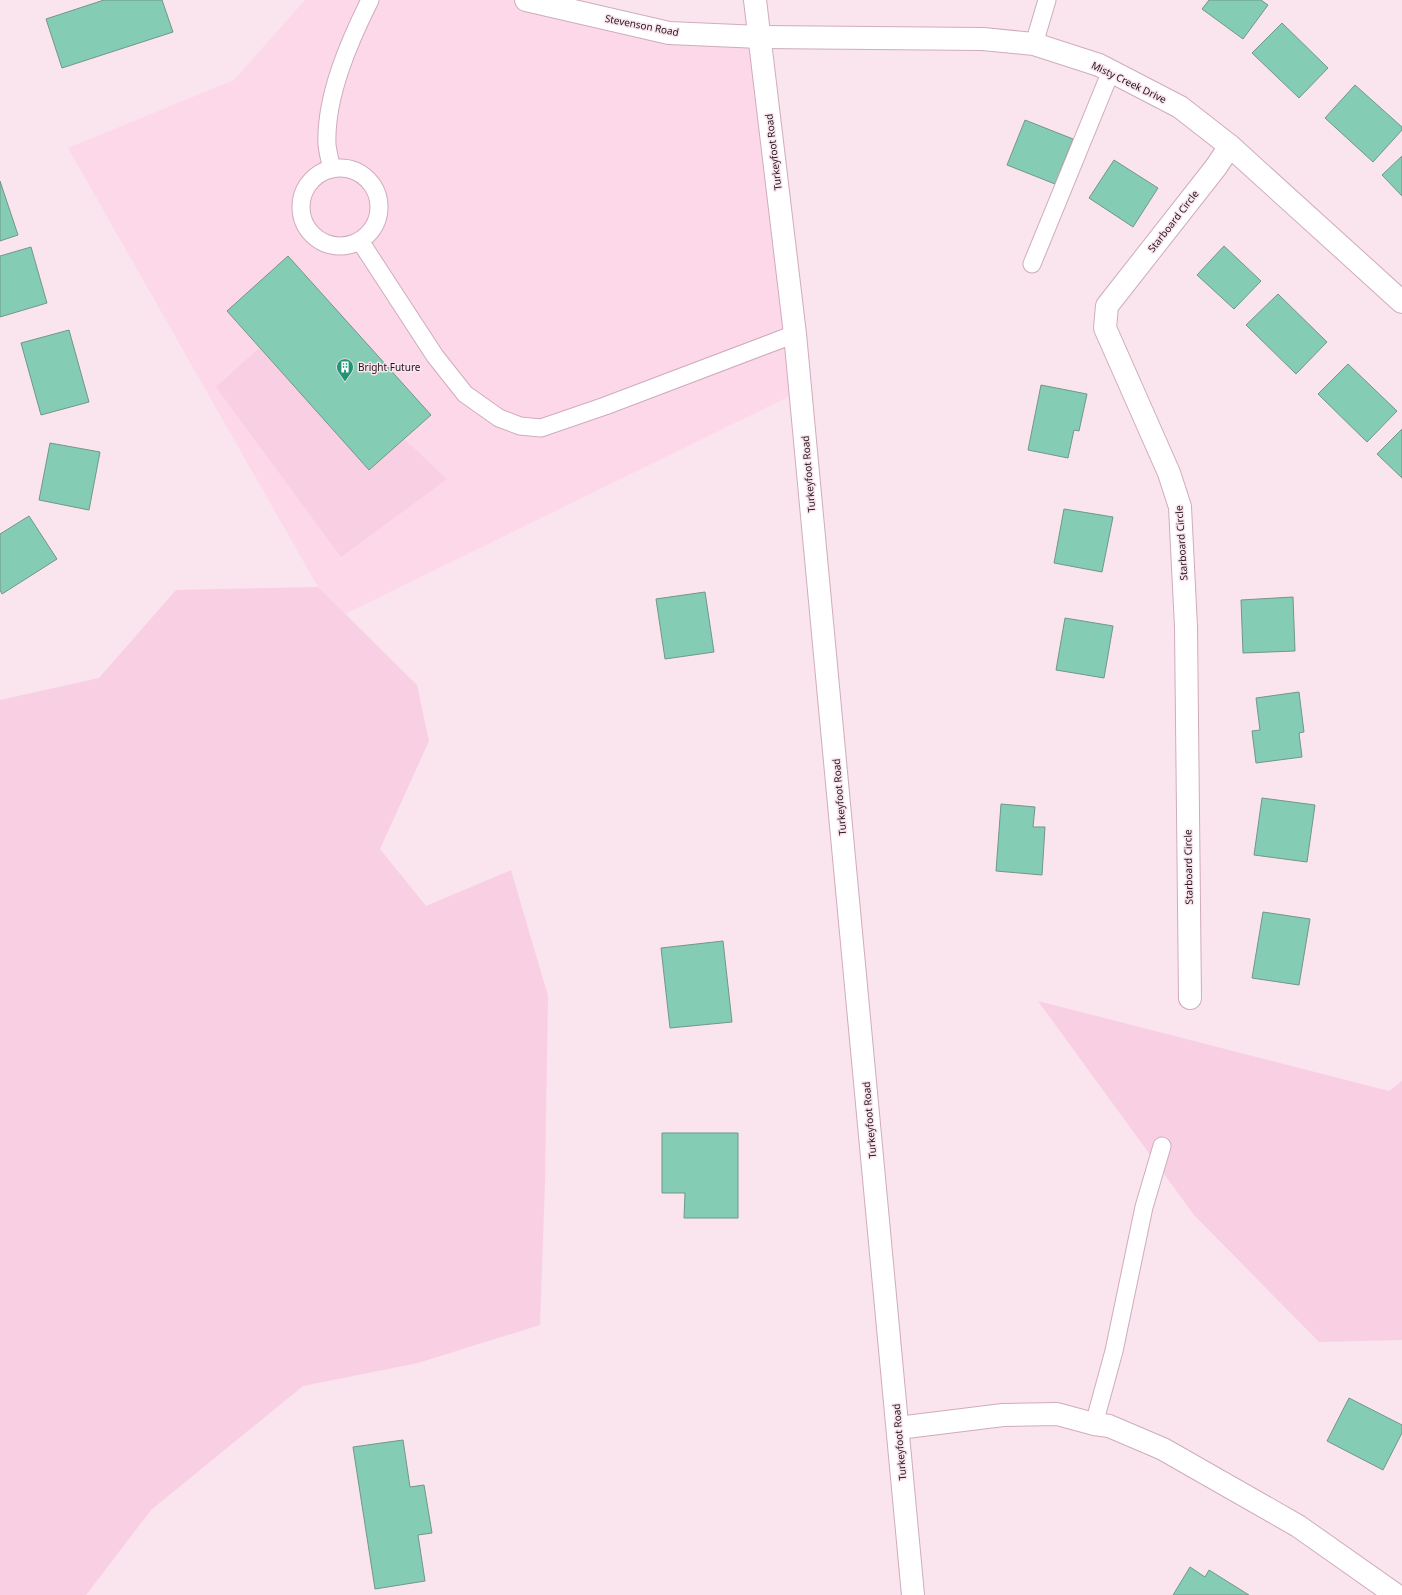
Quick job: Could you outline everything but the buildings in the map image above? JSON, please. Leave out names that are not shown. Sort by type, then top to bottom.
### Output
[{"type":"street","name":"Stevenson Road","points":[[526,0],[669,33],[760,37]]},
{"type":"street","name":"Turkeyfoot Road","points":[[755,0],[795,334],[913,1595]]},
{"type":"street","name":"Misty Creek Drive","points":[[760,37],[983,39],[1034,44],[1099,64],[1180,107],[1230,146],[1402,302]]},
{"type":"street","name":"Starboard Circle","points":[[1190,998],[1186,627],[1180,507],[1168,473],[1105,328],[1107,306],[1216,167],[1230,146]]},
{"type":"street","points":[[898,1428],[1003,1415],[1057,1414],[1094,1424],[1109,1426],[1170,1453],[1298,1526],[1396,1595]]},
{"type":"lane","points":[[332,169],[327,146],[328,115],[349,43],[370,0]]},
{"type":"lane","points":[[1034,44],[1047,0]]},
{"type":"lane","points":[[1032,264],[1111,71]]},
{"type":"lane","points":[[344,168],[356,172],[366,178],[374,187],[379,198],[379,211],[376,223],[370,233],[360,241],[348,246],[334,246],[321,242],[311,233],[304,222],[301,209],[303,195],[309,183],[319,174],[332,169],[344,168]]},
{"type":"lane","points":[[360,241],[435,356],[465,394],[499,418],[520,426],[541,428],[605,406],[795,334]]},
{"type":"lane","points":[[1094,1424],[1114,1351],[1144,1207],[1162,1146]]},
{"type":"shaded area","points":[[305,0],[526,0],[760,37],[800,391],[345,614],[318,587],[68,148],[234,80]]},
{"type":"shaded area","points":[[259,348],[369,470],[404,439],[447,479],[341,557],[216,387]]},
{"type":"shaded area","points":[[318,587],[417,685],[429,741],[380,849],[426,906],[511,870],[548,996],[545,1182],[540,1325],[418,1363],[303,1386],[151,1510],[86,1595],[0,1595],[0,700],[99,678],[176,590]]},
{"type":"shaded area","points":[[1038,1001],[1389,1091],[1402,1081],[1402,1340],[1319,1342],[1194,1215]]},
{"type":"place","name":"Bright Future","points":[[345,382]]}]
